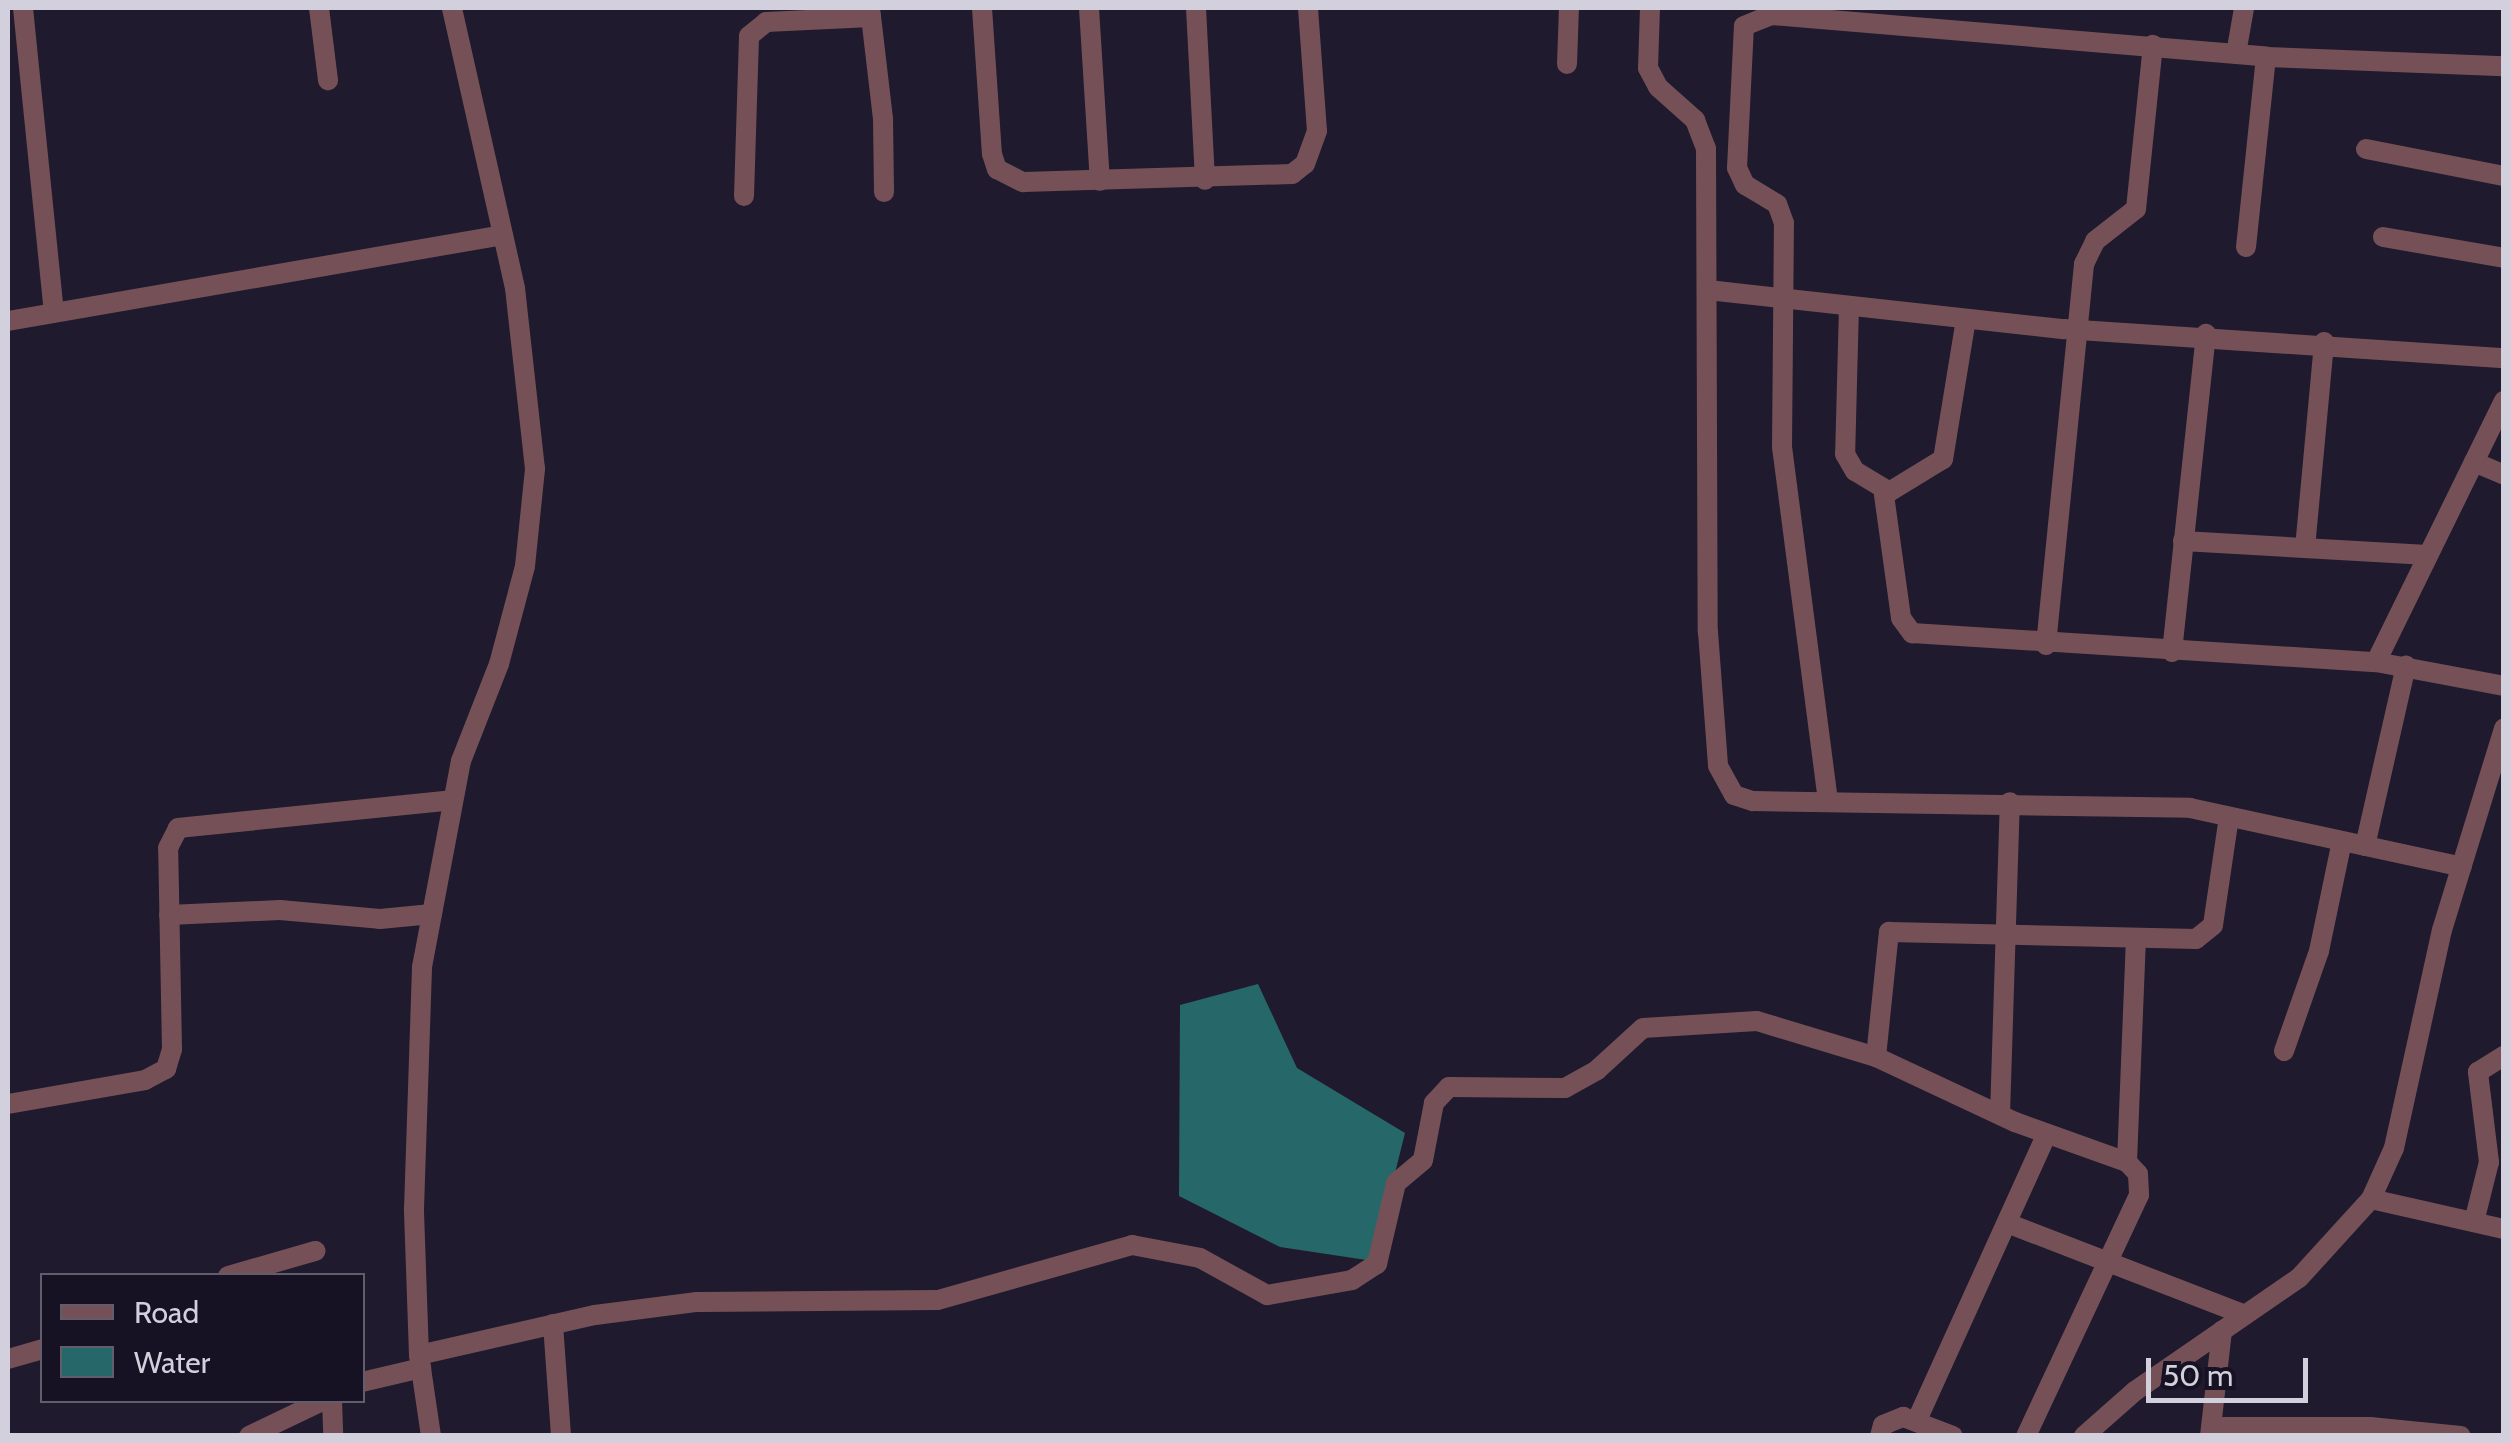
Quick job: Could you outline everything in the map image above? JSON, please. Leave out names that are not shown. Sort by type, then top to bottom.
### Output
[{"type":"street","points":[[24,8],[54,312]]},
{"type":"street","points":[[319,8],[328,80]]},
{"type":"street","points":[[430,1436],[420,1361],[414,1190],[422,967],[452,800],[512,620],[535,469],[529,384],[503,236],[452,8]]},
{"type":"street","points":[[982,8],[996,169],[1023,182],[1279,179],[1306,164],[1318,131],[1308,8]]},
{"type":"street","points":[[1088,8],[1100,181]]},
{"type":"street","points":[[1196,8],[1205,180]]},
{"type":"street","points":[[1567,64],[1569,8]]},
{"type":"street","points":[[1650,8],[1648,68],[1658,87],[1695,120],[1706,148],[1708,632],[1718,766],[1734,795],[1753,801],[2127,803],[2230,817],[2462,866]]},
{"type":"street","points":[[2236,54],[2244,8]]},
{"type":"street","points":[[744,196],[749,36],[766,22],[870,12],[884,192]]},
{"type":"street","points":[[1828,801],[1782,447],[1782,212],[1770,195],[1745,185],[1736,168],[1740,42],[1752,19],[2266,56],[2504,66]]},
{"type":"street","points":[[2046,645],[2088,251],[2129,219],[2138,202],[2153,45]]},
{"type":"street","points":[[2246,247],[2266,56]]},
{"type":"street","points":[[2366,149],[2504,176]]},
{"type":"street","points":[[8,321],[503,236]]},
{"type":"street","points":[[2383,237],[2504,258]]},
{"type":"street","points":[[1708,290],[2081,330],[2206,334],[2504,358]]},
{"type":"street","points":[[1849,306],[1846,454],[1855,471],[1887,490]]},
{"type":"street","points":[[1966,319],[1944,459],[1887,490],[1883,502],[1905,627],[1921,636],[2376,662],[2504,686]]},
{"type":"street","points":[[2172,652],[2206,334]]},
{"type":"street","points":[[2305,548],[2324,342]]},
{"type":"street","points":[[2376,662],[2504,401]]},
{"type":"street","points":[[2474,462],[2504,474]]},
{"type":"street","points":[[2182,540],[2428,556]]},
{"type":"street","points":[[2365,846],[2406,666]]},
{"type":"street","points":[[2084,1436],[2222,1331],[2300,1278],[2370,1200],[2394,1148],[2462,866],[2504,728]]},
{"type":"street","points":[[8,1104],[145,1080],[166,1069],[172,1050],[168,848],[178,828],[452,800]]},
{"type":"street","points":[[2000,1115],[2009,933],[2010,802]]},
{"type":"street","points":[[1876,1057],[1889,932],[2136,938],[2207,933],[2230,817]]},
{"type":"street","points":[[2284,1052],[2318,952],[2342,841]]},
{"type":"street","points":[[170,915],[280,910],[380,919],[432,914]]},
{"type":"street","points":[[2127,1162],[2136,938]]},
{"type":"street","points":[[365,1381],[420,1361],[552,1324],[696,1302],[938,1300],[1132,1245],[1200,1258],[1267,1295],[1352,1280],[1377,1264],[1396,1183],[1423,1160],[1434,1103],[1448,1087],[1566,1088],[1655,1024],[1780,1024],[1876,1057],[2000,1115],[2127,1162],[2138,1174],[2139,1195],[2026,1436]]},
{"type":"street","points":[[2474,1222],[2489,1162],[2478,1072],[2504,1056]]},
{"type":"street","points":[[1917,1420],[2047,1134]]},
{"type":"street","points":[[2370,1200],[2504,1229]]},
{"type":"street","points":[[2007,1222],[2245,1315]]},
{"type":"street","points":[[239,1273],[315,1252]]},
{"type":"street","points":[[552,1324],[561,1436]]},
{"type":"street","points":[[2222,1331],[2210,1431],[2370,1427],[2461,1436]]},
{"type":"street","points":[[8,1359],[40,1350]]},
{"type":"street","points":[[249,1436],[321,1403]]},
{"type":"street","points":[[328,1403],[333,1436]]},
{"type":"street","points":[[1880,1436],[1892,1418],[1917,1420],[1953,1436]]},
{"type":"water","points":[[1258,984],[1297,1068],[1405,1133],[1373,1261],[1280,1247],[1179,1196],[1180,1005]]}]
